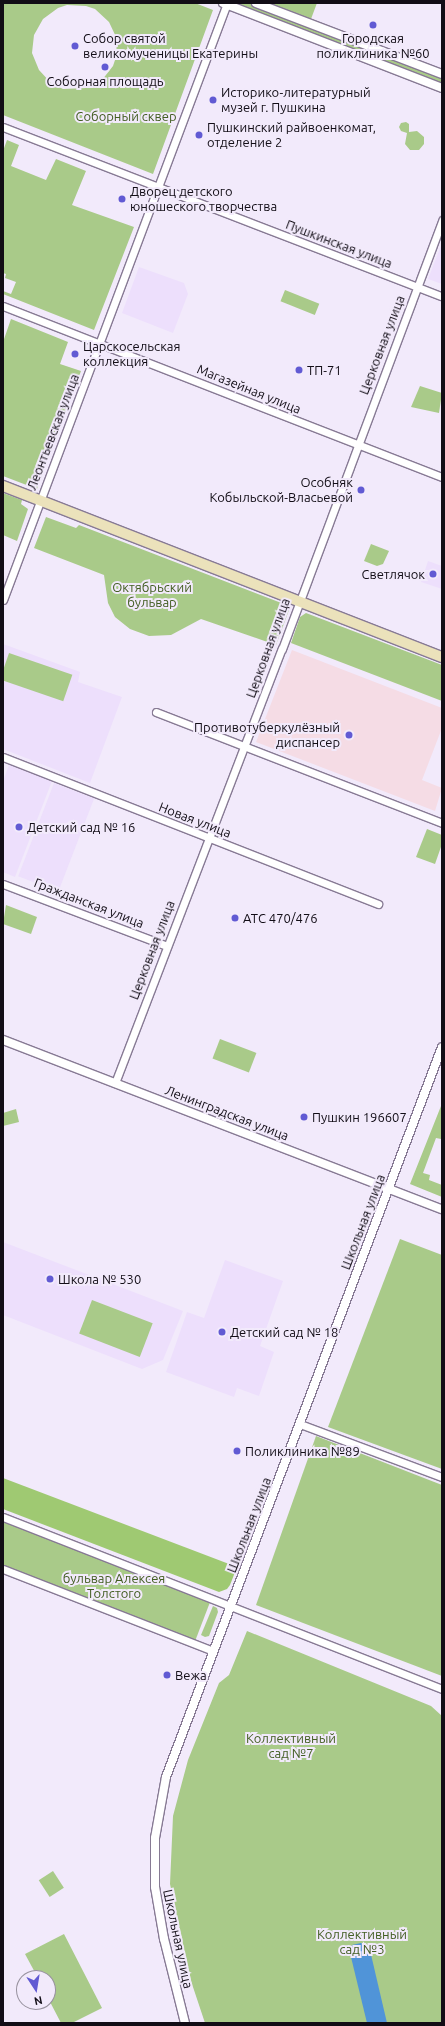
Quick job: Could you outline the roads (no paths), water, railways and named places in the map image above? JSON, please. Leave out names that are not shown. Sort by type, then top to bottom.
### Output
[{"type":"main road","points":[[3,486],[442,657]]},
{"type":"street","points":[[256,3],[442,74]]},
{"type":"street","points":[[226,4],[442,88]]},
{"type":"street","name":"Леонтьевская улица","points":[[3,600],[226,4]]},
{"type":"street","name":"Пушкинская улица","points":[[3,127],[442,296]]},
{"type":"street","name":"Церковная улица","points":[[114,1083],[244,746],[442,220]]},
{"type":"street","name":"Магазейная улица","points":[[3,306],[442,477]]},
{"type":"street","points":[[156,712],[442,823]]},
{"type":"street","name":"Новая улица","points":[[3,757],[207,839],[268,859],[378,904]]},
{"type":"street","name":"Гражданская улица","points":[[3,884],[167,946]]},
{"type":"street","name":"Ленинградская улица","points":[[3,1040],[442,1209]]},
{"type":"street","name":"Школьная улица","points":[[185,2023],[158,1910],[154,1868],[155,1838],[166,1777],[442,1048]]},
{"type":"street","points":[[300,1424],[442,1477]]},
{"type":"street","points":[[3,1517],[232,1605],[442,1689]]},
{"type":"street","points":[[3,1569],[213,1650]]},
{"type":"water","points":[[361,1943],[369,1946],[387,2023],[367,2023],[350,1953],[352,1945]]},
{"type":"place","name":"Городская поликлиника №60","points":[[373,25]]},
{"type":"place","name":"Собор святой великомученицы Екатерины","points":[[75,46]]},
{"type":"place","name":"Соборная площадь","points":[[105,67]]},
{"type":"place","name":"Историко-литературный музей г. Пушкина","points":[[213,100]]},
{"type":"place","name":"Пушкинский райвоенкомат, отделение 2","points":[[199,135]]},
{"type":"place","name":"Дворец детского юношеского творчества","points":[[122,199]]},
{"type":"place","name":"Царскосельская коллекция","points":[[75,354]]},
{"type":"place","name":"ТП-71","points":[[299,370]]},
{"type":"place","name":"Особняк Кобыльской-Власьевой","points":[[361,490]]},
{"type":"place","name":"Светлячок","points":[[433,574]]},
{"type":"place","name":"Противотуберкулёзный диспансер","points":[[349,735]]},
{"type":"place","name":"Детский сад № 16","points":[[19,827]]},
{"type":"place","name":"АТС 470/476","points":[[235,918]]},
{"type":"place","name":"Пушкин 196607","points":[[304,1117]]},
{"type":"place","name":"Школа № 530","points":[[50,1279]]},
{"type":"place","name":"Детский сад № 18","points":[[222,1332]]},
{"type":"place","name":"Поликлиника №89","points":[[237,1451]]},
{"type":"place","name":"Вежа","points":[[167,1675]]},
{"type":"park label","name":"Соборный сквер","points":[[126,116]]},
{"type":"park label","name":"Октябрьский бульвар","points":[[152,596]]},
{"type":"park label","name":"бульвар Алексея Толстого","points":[[114,1586]]},
{"type":"park label","name":"Коллективный сад №7","points":[[291,1746]]},
{"type":"park label","name":"Коллективный сад №3","points":[[362,1942]]}]
